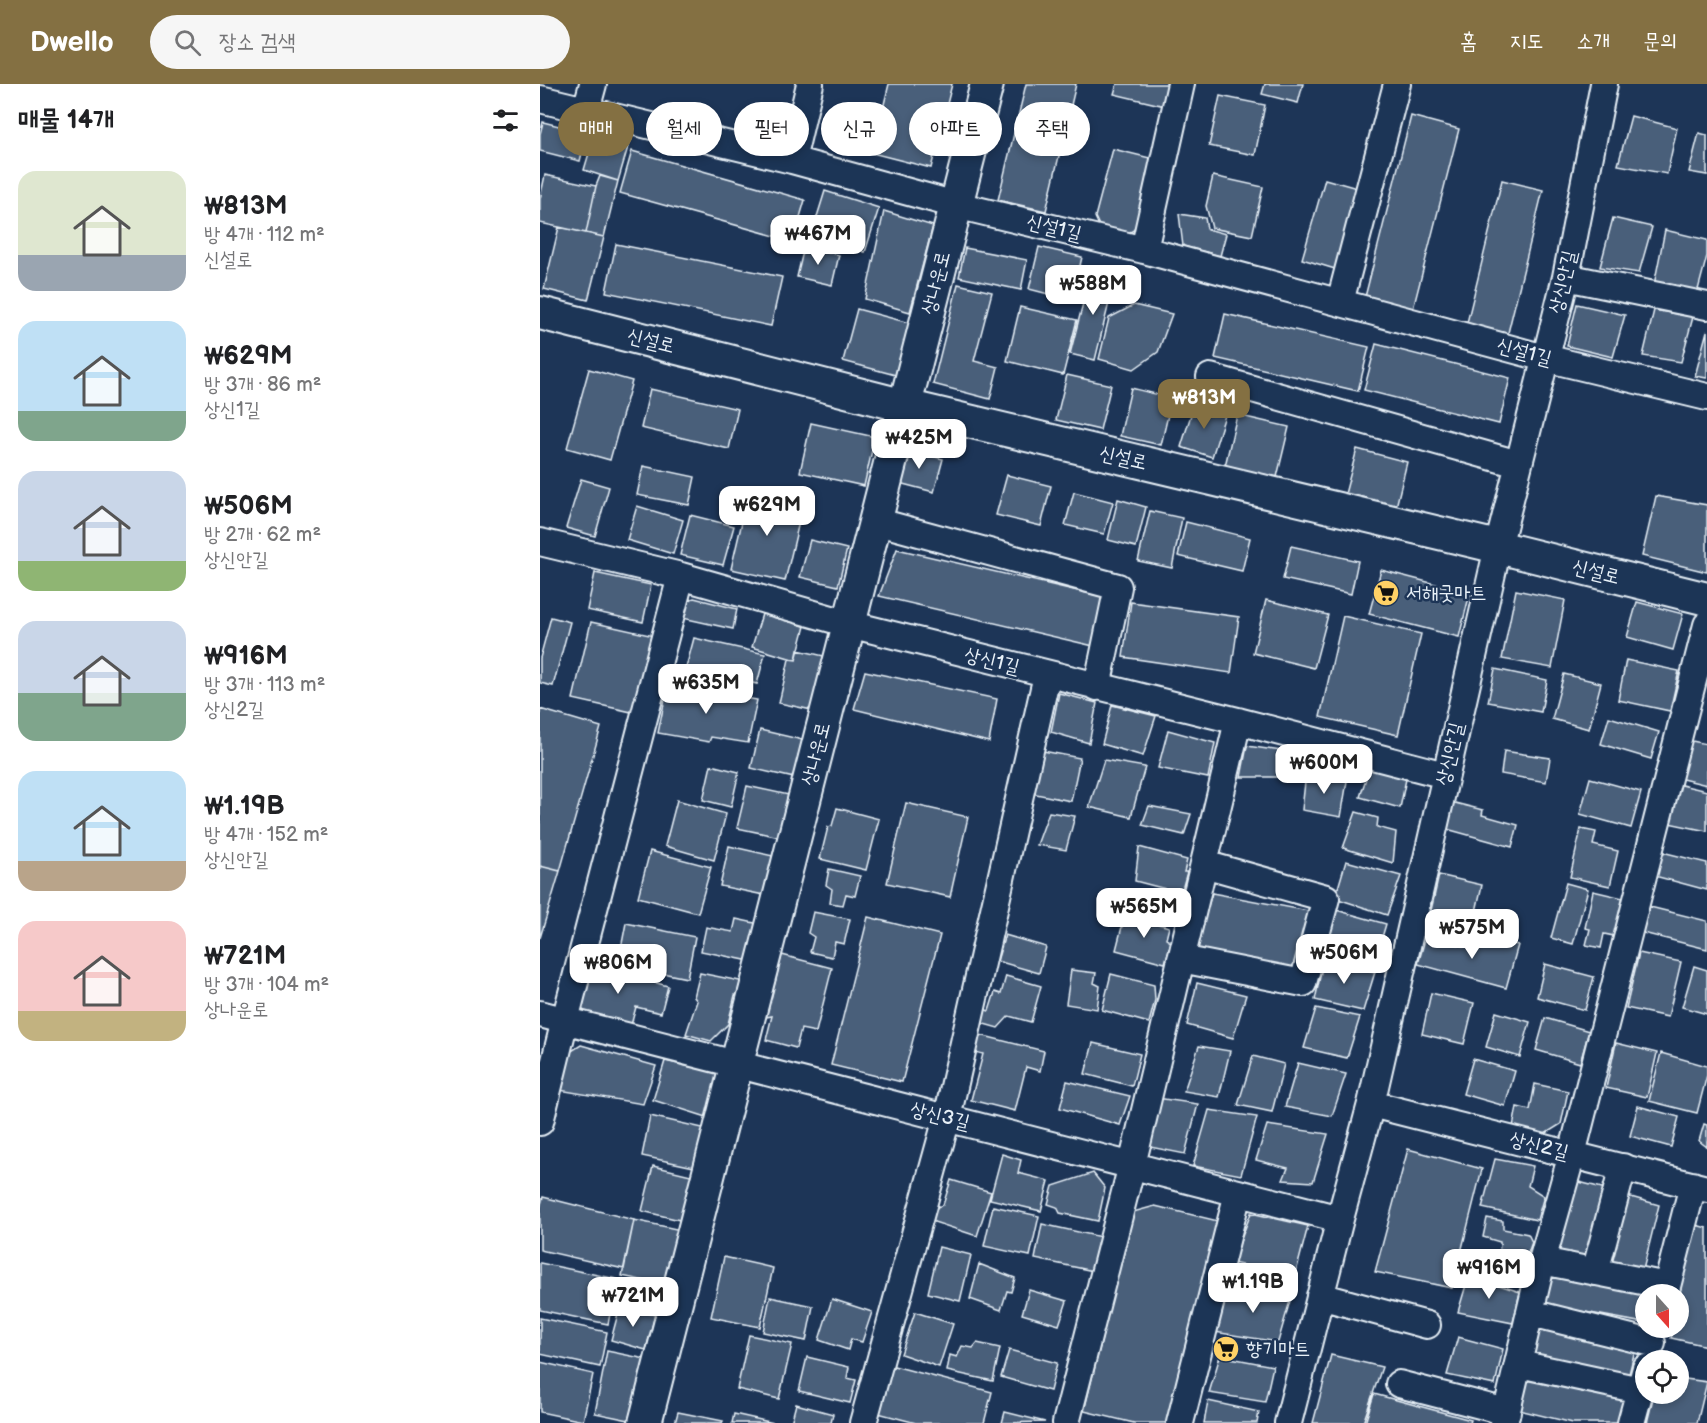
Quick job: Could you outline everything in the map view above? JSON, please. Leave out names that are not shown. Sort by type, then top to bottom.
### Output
[{"type":"street","points":[[588,102],[593,84]]},
{"type":"street","points":[[792,160],[810,84]]},
{"type":"street","name":"상나운로","points":[[645,1423],[987,84]]},
{"type":"street","points":[[1144,250],[1181,84]]},
{"type":"street","points":[[1340,302],[1396,84]]},
{"type":"street","name":"상신안길","points":[[1288,1423],[1371,1104],[1498,547],[1566,277],[1604,84]]},
{"type":"street","name":"신설1길","points":[[540,99],[558,103]]},
{"type":"street","name":"신설1길","points":[[634,122],[792,160],[956,205],[1144,250],[1545,358],[1707,397]]},
{"type":"street","points":[[1566,277],[1707,306]]},
{"type":"street","name":"신설로","points":[[540,313],[905,405],[1707,599]]},
{"type":"street","points":[[1210,377],[1518,464]]},
{"type":"street","points":[[875,521],[1118,587],[1097,687]]},
{"type":"street","name":"상신1길","points":[[540,542],[681,576],[849,624],[1047,675],[1238,721],[1445,775]]},
{"type":"street","points":[[540,1122],[681,576]]},
{"type":"street","points":[[1399,1384],[1505,1417],[1542,1260],[1572,1154],[1707,625]]},
{"type":"street","points":[[863,1423],[946,1118],[1047,675]]},
{"type":"street","points":[[1073,1422],[1131,1166],[1238,721]]},
{"type":"street","points":[[1181,959],[1303,983],[1326,898],[1204,864]]},
{"type":"street","name":"상신3길","points":[[540,1014],[1340,1219]]},
{"type":"street","name":"상신2길","points":[[1371,1104],[1700,1187]]},
{"type":"street","points":[[1595,1272],[1623,1167]]},
{"type":"street","points":[[1668,1284],[1700,1187]]},
{"type":"street","points":[[1180,1423],[1238,1193]]},
{"type":"street","points":[[1542,1260],[1642,1284]]},
{"type":"street","points":[[1320,1296],[1427,1325]]},
{"type":"street","points":[[1531,1313],[1652,1344]]},
{"type":"street","points":[[1519,1364],[1635,1378]]},
{"type":"street","points":[[1631,1423],[1636,1404]]},
{"type":"building","points":[[889,84],[952,84],[948,102],[909,102],[909,156],[934,156],[931,168],[884,156],[897,156],[897,102],[885,102]]},
{"type":"building","points":[[1026,84],[1076,84],[1072,102],[1022,102]]},
{"type":"building","points":[[1117,84],[1170,84],[1165,106],[1114,94]]},
{"type":"building","points":[[1265,84],[1303,84],[1298,103],[1262,94]]},
{"type":"building","points":[[1220,96],[1265,105],[1255,155],[1209,146]]},
{"type":"building","points":[[1411,116],[1459,129],[1412,313],[1364,301]]},
{"type":"building","points":[[1631,116],[1677,128],[1667,174],[1618,165]]},
{"type":"building","points":[[543,122],[558,126],[558,156],[540,151]]},
{"type":"building","points":[[1699,133],[1707,135],[1707,175],[1689,172]]},
{"type":"building","points":[[1014,134],[1014,156],[1059,156],[1046,211],[998,200]]},
{"type":"building","points":[[1113,149],[1158,160],[1141,226],[1121,237],[1102,232],[1095,217]]},
{"type":"building","points":[[634,152],[805,200],[793,241],[620,193],[631,156],[634,156]]},
{"type":"building","points":[[560,156],[581,156],[580,161]]},
{"type":"building","points":[[588,156],[625,156],[618,181],[584,170]]},
{"type":"building","points":[[545,175],[596,186],[586,233],[540,223],[540,199]]},
{"type":"building","points":[[600,176],[618,181],[604,237],[586,233]]},
{"type":"building","points":[[1213,176],[1263,187],[1252,236],[1212,228],[1206,206]]},
{"type":"building","points":[[1325,179],[1357,188],[1335,269],[1302,259]]},
{"type":"building","points":[[1502,180],[1543,190],[1506,341],[1465,331]]},
{"type":"building","points":[[825,191],[879,208],[865,252],[811,236]]},
{"type":"building","points":[[884,211],[933,226],[910,312],[865,299]]},
{"type":"building","points":[[1179,214],[1205,218],[1207,229],[1226,234],[1220,256],[1183,246]]},
{"type":"building","points":[[1613,218],[1652,227],[1639,273],[1600,267]]},
{"type":"building","points":[[559,227],[604,237],[588,300],[544,289]]},
{"type":"building","points":[[1665,230],[1707,240],[1707,256],[1698,290],[1654,285]]},
{"type":"building","points":[[616,244],[782,277],[771,326],[606,292]]},
{"type":"building","points":[[804,247],[839,255],[832,285],[797,277]]},
{"type":"building","points":[[1039,247],[1082,257],[1072,300],[1029,289]]},
{"type":"building","points":[[965,248],[1027,260],[1021,290],[959,277]]},
{"type":"building","points":[[1091,272],[1115,278],[1095,360],[1070,354]]},
{"type":"building","points":[[958,284],[992,292],[974,361],[998,367],[990,399],[933,384]]},
{"type":"building","points":[[1577,304],[1625,315],[1613,357],[1567,346]]},
{"type":"building","points":[[1134,305],[1172,314],[1158,352],[1134,369],[1099,359],[1109,318]]},
{"type":"building","points":[[1020,307],[1077,320],[1063,375],[1007,361]]},
{"type":"building","points":[[857,309],[917,325],[903,377],[843,361]]},
{"type":"building","points":[[1654,310],[1693,317],[1681,362],[1643,356]]},
{"type":"building","points":[[1225,314],[1369,347],[1358,391],[1215,358]]},
{"type":"building","points":[[1707,331],[1707,378],[1695,376]]},
{"type":"building","points":[[1376,344],[1510,378],[1499,424],[1364,390]]},
{"type":"building","points":[[589,369],[632,381],[610,460],[567,448]]},
{"type":"building","points":[[1067,375],[1111,385],[1100,430],[1056,420]]},
{"type":"building","points":[[1131,388],[1172,398],[1161,445],[1120,436]]},
{"type":"building","points":[[650,389],[738,409],[729,449],[641,428]]},
{"type":"building","points":[[1195,402],[1226,412],[1212,457],[1181,447]]},
{"type":"building","points":[[1237,415],[1289,427],[1277,477],[1225,466]]},
{"type":"building","points":[[811,423],[875,437],[864,486],[800,472]]},
{"type":"building","points":[[904,449],[943,459],[934,492],[895,482]]},
{"type":"building","points":[[1357,449],[1407,462],[1396,507],[1345,494]]},
{"type":"building","points":[[643,466],[695,477],[689,505],[637,495]]},
{"type":"building","points":[[1007,475],[1051,486],[1041,526],[996,515]]},
{"type":"building","points":[[581,479],[609,487],[595,536],[566,528]]},
{"type":"building","points":[[749,492],[803,505],[785,581],[731,569]]},
{"type":"building","points":[[1074,492],[1113,502],[1104,534],[1065,525]]},
{"type":"building","points":[[1656,496],[1707,505],[1707,572],[1642,556]]},
{"type":"building","points":[[1118,499],[1146,507],[1136,547],[1108,540]]},
{"type":"building","points":[[637,506],[683,520],[673,554],[627,540]]},
{"type":"building","points":[[1150,511],[1182,518],[1172,568],[1138,561]]},
{"type":"building","points":[[690,515],[734,526],[723,565],[680,555]]},
{"type":"building","points":[[1186,522],[1250,538],[1242,571],[1178,556]]},
{"type":"building","points":[[810,540],[847,549],[838,586],[800,577]]},
{"type":"building","points":[[1291,546],[1358,561],[1351,594],[1283,579]]},
{"type":"building","points":[[897,549],[1108,598],[1098,647],[879,596]]},
{"type":"building","points":[[1381,570],[1470,593],[1459,637],[1369,614]]},
{"type":"building","points":[[595,573],[651,585],[643,622],[587,610]]},
{"type":"building","points":[[1516,590],[1565,600],[1552,668],[1502,659]]},
{"type":"building","points":[[694,598],[737,609],[733,629],[678,617],[680,603]]},
{"type":"building","points":[[1266,600],[1328,615],[1314,668],[1253,653]]},
{"type":"building","points":[[1131,602],[1239,617],[1231,673],[1123,657]]},
{"type":"building","points":[[1637,602],[1683,614],[1673,650],[1627,637]]},
{"type":"building","points":[[762,614],[805,626],[796,660],[752,647]]},
{"type":"building","points":[[1343,616],[1421,634],[1398,735],[1320,717]]},
{"type":"building","points":[[551,617],[570,622],[553,686],[540,683],[540,658]]},
{"type":"building","points":[[591,622],[654,636],[636,713],[573,699]]},
{"type":"building","points":[[694,638],[765,654],[757,684],[686,668]]},
{"type":"building","points":[[798,650],[824,656],[812,710],[779,703],[789,659],[796,660]]},
{"type":"building","points":[[1626,660],[1679,671],[1670,711],[1618,700]]},
{"type":"building","points":[[1495,669],[1547,680],[1541,712],[1488,702]]},
{"type":"building","points":[[865,671],[997,699],[989,742],[854,709]]},
{"type":"building","points":[[1564,674],[1601,683],[1589,729],[1552,719]]},
{"type":"building","points":[[668,684],[757,700],[748,743],[711,737],[709,742],[658,733]]},
{"type":"building","points":[[1059,693],[1097,703],[1089,743],[1051,732]]},
{"type":"building","points":[[1112,705],[1156,716],[1143,756],[1102,744]]},
{"type":"building","points":[[540,709],[601,727],[560,871],[540,866]]},
{"type":"building","points":[[1609,717],[1659,732],[1651,759],[1601,744]]},
{"type":"building","points":[[760,730],[803,740],[794,778],[751,768]]},
{"type":"building","points":[[1168,730],[1215,743],[1208,778],[1158,768]]},
{"type":"building","points":[[1687,740],[1707,744],[1707,785],[1678,778]]},
{"type":"building","points":[[1247,746],[1295,753],[1288,777],[1241,777]]},
{"type":"building","points":[[1043,751],[1080,758],[1071,801],[1031,793]]},
{"type":"building","points":[[1504,751],[1550,758],[1546,782],[1501,774]]},
{"type":"building","points":[[1104,760],[1145,767],[1131,817],[1089,807]]},
{"type":"building","points":[[711,765],[739,772],[731,807],[703,800]]},
{"type":"building","points":[[1370,766],[1406,779],[1400,808],[1360,797]]},
{"type":"building","points":[[1306,773],[1347,781],[1341,817],[1302,810]]},
{"type":"building","points":[[1590,778],[1641,792],[1631,828],[1580,814]]},
{"type":"building","points":[[1673,783],[1707,791],[1707,831],[1664,822]]},
{"type":"building","points":[[747,786],[789,795],[780,837],[737,828]]},
{"type":"building","points":[[677,800],[726,814],[714,860],[665,846]]},
{"type":"building","points":[[1451,802],[1483,810],[1482,815],[1518,825],[1512,847],[1443,828]]},
{"type":"building","points":[[906,803],[968,817],[950,897],[887,883]]},
{"type":"building","points":[[1149,806],[1191,814],[1184,835],[1142,825]]},
{"type":"building","points":[[837,808],[879,819],[866,870],[820,859],[828,827],[832,826]]},
{"type":"building","points":[[1049,812],[1075,816],[1066,850],[1037,845]]},
{"type":"building","points":[[1356,812],[1378,818],[1377,827],[1396,832],[1393,863],[1343,848]]},
{"type":"building","points":[[1581,829],[1596,832],[1593,845],[1618,851],[1610,886],[1570,877]]},
{"type":"building","points":[[729,846],[773,856],[764,895],[720,886]]},
{"type":"building","points":[[1139,847],[1187,860],[1184,872],[1187,872],[1181,893],[1135,881]]},
{"type":"building","points":[[650,851],[711,867],[698,913],[638,897]]},
{"type":"building","points":[[1658,851],[1707,863],[1707,890],[1651,875]]},
{"type":"building","points":[[1346,861],[1401,876],[1387,915],[1335,898]]},
{"type":"building","points":[[540,866],[560,871],[540,938]]},
{"type":"building","points":[[829,869],[860,876],[855,896],[846,894],[843,905],[830,903],[832,889],[826,885]]},
{"type":"building","points":[[1439,875],[1482,885],[1470,938],[1427,928]]},
{"type":"building","points":[[1566,883],[1588,889],[1573,944],[1551,938]]},
{"type":"building","points":[[1593,891],[1623,898],[1614,936],[1604,934],[1601,948],[1586,945],[1590,929],[1585,928]]},
{"type":"building","points":[[1212,893],[1314,912],[1299,973],[1195,948]]},
{"type":"building","points":[[1642,905],[1707,921],[1707,949],[1635,931]]},
{"type":"building","points":[[1336,910],[1386,924],[1374,964],[1323,950]]},
{"type":"building","points":[[813,912],[850,919],[844,944],[835,942],[832,957],[810,952],[814,937],[808,933]]},
{"type":"building","points":[[1125,915],[1169,927],[1166,939],[1171,942],[1165,963],[1116,950]]},
{"type":"building","points":[[868,917],[940,935],[902,1082],[831,1065]]},
{"type":"building","points":[[736,919],[764,925],[755,962],[701,951],[706,927],[733,932]]},
{"type":"building","points":[[626,923],[695,937],[687,978],[618,964]]},
{"type":"building","points":[[1005,935],[1046,947],[1039,973],[997,961]]},
{"type":"building","points":[[1426,936],[1479,950],[1484,936],[1518,945],[1506,988],[1418,964]]},
{"type":"building","points":[[1639,953],[1681,962],[1668,1017],[1626,1008]]},
{"type":"building","points":[[782,955],[832,968],[816,1032],[801,1029],[796,1048],[766,1040],[772,1016],[766,1017]]},
{"type":"building","points":[[1324,958],[1375,972],[1363,1011],[1315,1000]]},
{"type":"building","points":[[586,964],[668,986],[661,1013],[636,1007],[631,1025],[585,1013],[576,1000]]},
{"type":"building","points":[[1545,964],[1594,977],[1585,1010],[1537,997]]},
{"type":"building","points":[[1694,966],[1707,970],[1707,1014],[1682,1007]]},
{"type":"building","points":[[1071,970],[1096,973],[1094,983],[1100,986],[1097,1009],[1066,1004]]},
{"type":"building","points":[[700,973],[745,982],[742,996],[735,995],[728,1024],[711,1041],[686,1034],[697,1001],[694,997]]},
{"type":"building","points":[[1111,974],[1154,985],[1155,1000],[1149,1023],[1102,1010]]},
{"type":"building","points":[[1006,976],[1041,986],[1031,1022],[1009,1016],[998,1028],[977,1022],[981,1008],[989,1011],[995,992],[1001,994]]},
{"type":"building","points":[[1197,983],[1246,995],[1233,1038],[1187,1025]]},
{"type":"building","points":[[1431,993],[1474,1003],[1464,1044],[1422,1034]]},
{"type":"building","points":[[1316,1008],[1360,1017],[1347,1058],[1304,1048]]},
{"type":"building","points":[[1496,1012],[1530,1022],[1520,1057],[1486,1047]]},
{"type":"building","points":[[1545,1018],[1589,1031],[1580,1063],[1536,1050]]},
{"type":"building","points":[[972,1033],[1044,1051],[1040,1071],[1026,1067],[1015,1111],[971,1100],[983,1054],[968,1050]]},
{"type":"building","points":[[1093,1043],[1140,1054],[1132,1086],[1085,1074]]},
{"type":"building","points":[[1616,1043],[1657,1053],[1647,1097],[1606,1088]]},
{"type":"building","points":[[581,1045],[656,1066],[643,1104],[553,1089],[562,1057]]},
{"type":"building","points":[[1199,1046],[1230,1051],[1219,1097],[1184,1091]]},
{"type":"building","points":[[1661,1053],[1707,1066],[1707,1075],[1697,1113],[1649,1101]]},
{"type":"building","points":[[1253,1056],[1284,1064],[1272,1112],[1238,1105]]},
{"type":"building","points":[[1473,1059],[1515,1071],[1505,1106],[1463,1094]]},
{"type":"building","points":[[665,1061],[722,1074],[713,1119],[653,1100]]},
{"type":"building","points":[[1298,1063],[1346,1074],[1332,1116],[1285,1107]]},
{"type":"building","points":[[1067,1081],[1130,1096],[1120,1125],[1060,1108]]},
{"type":"building","points":[[1535,1084],[1568,1091],[1561,1124],[1545,1134],[1513,1127],[1517,1107],[1530,1110]]},
{"type":"building","points":[[1150,1097],[1198,1104],[1185,1154],[1140,1145]]},
{"type":"building","points":[[1638,1106],[1679,1117],[1671,1147],[1630,1136]]},
{"type":"building","points":[[1209,1110],[1257,1117],[1241,1175],[1193,1166]]},
{"type":"building","points":[[650,1116],[707,1129],[699,1168],[642,1156]]},
{"type":"building","points":[[1704,1124],[1707,1125],[1707,1147],[1699,1141]]},
{"type":"building","points":[[1267,1125],[1328,1134],[1313,1182],[1283,1180],[1288,1168],[1256,1160]]},
{"type":"building","points":[[1408,1149],[1482,1169],[1452,1288],[1375,1272]]},
{"type":"building","points":[[1002,1154],[1021,1160],[1018,1173],[1049,1181],[1041,1211],[990,1199]]},
{"type":"building","points":[[1495,1159],[1533,1166],[1528,1186],[1544,1196],[1537,1220],[1482,1208]]},
{"type":"building","points":[[653,1166],[695,1176],[684,1221],[642,1211]]},
{"type":"building","points":[[1093,1173],[1105,1188],[1098,1221],[1060,1213],[1057,1207],[1048,1204],[1053,1186]]},
{"type":"building","points":[[951,1180],[991,1192],[977,1236],[934,1222],[932,1215],[934,1208],[943,1205]]},
{"type":"building","points":[[1579,1182],[1606,1189],[1588,1263],[1555,1250],[1568,1188]]},
{"type":"building","points":[[1624,1195],[1659,1205],[1642,1274],[1605,1267]]},
{"type":"building","points":[[543,1197],[634,1220],[624,1269],[540,1250],[540,1208]]},
{"type":"building","points":[[993,1206],[1039,1216],[1030,1256],[984,1246]]},
{"type":"building","points":[[1155,1206],[1218,1221],[1169,1423],[1134,1423],[1084,1411],[1133,1212]]},
{"type":"building","points":[[1251,1213],[1308,1226],[1295,1276],[1232,1263]]},
{"type":"building","points":[[1487,1218],[1503,1221],[1503,1229],[1528,1234],[1532,1242],[1524,1264],[1501,1265],[1500,1242],[1483,1237]]},
{"type":"building","points":[[634,1220],[681,1230],[669,1286],[622,1276]]},
{"type":"building","points":[[1042,1224],[1101,1237],[1094,1271],[1035,1259]]},
{"type":"building","points":[[1696,1225],[1707,1228],[1707,1346],[1671,1338],[1689,1338],[1689,1284],[1680,1284],[1686,1245],[1692,1243]]},
{"type":"building","points":[[939,1247],[971,1255],[960,1301],[928,1293]]},
{"type":"building","points":[[724,1257],[773,1268],[760,1327],[711,1317]]},
{"type":"building","points":[[540,1263],[617,1279],[608,1324],[540,1310]]},
{"type":"building","points":[[979,1264],[1015,1278],[1011,1292],[1007,1291],[1001,1310],[970,1299]]},
{"type":"building","points":[[1548,1273],[1635,1292],[1635,1321],[1542,1304]]},
{"type":"building","points":[[1469,1275],[1520,1292],[1513,1323],[1458,1312]]},
{"type":"building","points":[[1228,1286],[1292,1294],[1278,1342],[1214,1332]]},
{"type":"building","points":[[1029,1290],[1067,1301],[1059,1325],[1022,1314]]},
{"type":"building","points":[[770,1297],[813,1306],[806,1341],[763,1332]]},
{"type":"building","points":[[832,1299],[872,1312],[862,1342],[851,1339],[848,1350],[819,1340]]},
{"type":"building","points":[[620,1306],[655,1315],[646,1350],[611,1340]]},
{"type":"building","points":[[915,1312],[953,1324],[939,1367],[901,1354]]},
{"type":"building","points":[[540,1318],[607,1332],[600,1367],[540,1354]]},
{"type":"building","points":[[1537,1323],[1635,1350],[1628,1378],[1530,1355]]},
{"type":"building","points":[[749,1335],[792,1344],[779,1399],[737,1389]]},
{"type":"building","points":[[1458,1337],[1503,1349],[1495,1385],[1447,1375]]},
{"type":"building","points":[[977,1343],[1000,1348],[993,1381],[947,1371],[950,1355],[957,1357],[962,1346],[973,1348]]},
{"type":"building","points":[[1009,1350],[1057,1363],[1050,1391],[1001,1377]]},
{"type":"building","points":[[607,1351],[646,1359],[634,1421],[595,1413]]},
{"type":"building","points":[[1331,1355],[1382,1367],[1363,1423],[1313,1423]]},
{"type":"building","points":[[1220,1356],[1273,1366],[1265,1402],[1209,1393]]},
{"type":"building","points":[[807,1357],[849,1367],[847,1378],[856,1380],[850,1403],[799,1391]]},
{"type":"building","points":[[540,1362],[593,1374],[583,1421],[540,1412]]},
{"type":"building","points":[[890,1365],[992,1392],[984,1423],[916,1423],[878,1413]]},
{"type":"building","points":[[1522,1376],[1633,1400],[1626,1423],[1573,1423],[1515,1409]]},
{"type":"building","points":[[1689,1380],[1707,1382],[1697,1423],[1647,1423],[1652,1404],[1689,1404]]},
{"type":"building","points":[[1374,1394],[1471,1420],[1470,1423],[1365,1423]]},
{"type":"building","points":[[1208,1401],[1259,1412],[1257,1423],[1204,1423]]},
{"type":"building","points":[[796,1404],[833,1414],[831,1423],[791,1423]]},
{"type":"building","points":[[678,1412],[723,1421],[722,1423],[675,1423]]},
{"type":"building","points":[[1005,1412],[1045,1422],[1002,1423]]},
{"type":"building","points":[[734,1414],[774,1423],[732,1423]]},
{"type":"place","name":"서해굿마트","points":[[1386,593]]},
{"type":"place","name":"향기마트","points":[[1226,1349]]}]
